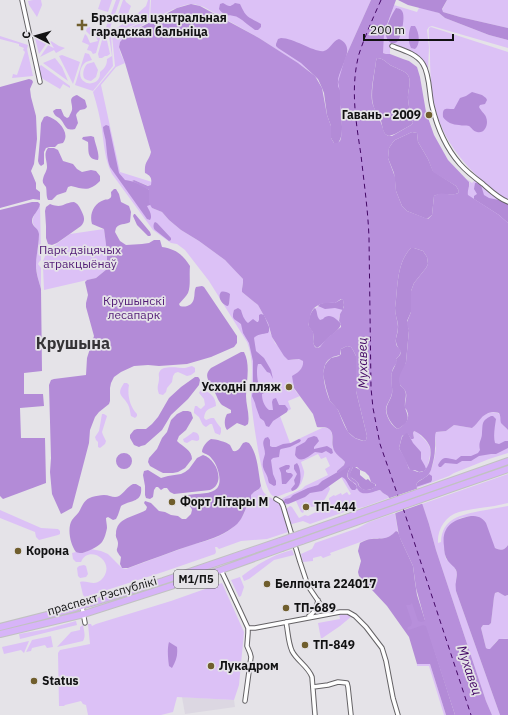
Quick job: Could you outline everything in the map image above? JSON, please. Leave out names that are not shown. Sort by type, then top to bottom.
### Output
[{"type":"highway","name":"праспект Рэспублікі","points":[[0,626],[82,606],[163,581],[508,461]]},
{"type":"highway","name":"праспект Рэспублікі","points":[[0,634],[84,614],[222,570],[508,469]]},
{"type":"street","points":[[22,0],[40,82]]},
{"type":"street","points":[[392,46],[413,55],[423,64],[427,76],[431,104],[436,120],[445,142],[458,161],[468,172],[498,197],[508,202]]},
{"type":"street","points":[[276,499],[281,502],[308,586],[328,614]]},
{"type":"street","points":[[222,570],[248,628],[247,648],[251,657],[245,701]]},
{"type":"street","points":[[305,618],[314,613],[318,600]]},
{"type":"street","points":[[82,606],[85,623]]},
{"type":"street","points":[[248,628],[342,612],[353,614],[366,627],[382,648],[398,715]]},
{"type":"street","points":[[286,622],[292,651],[310,674],[313,687],[315,715]]},
{"type":"street","points":[[313,687],[338,682],[347,683],[350,715]]},
{"type":"shaded area","points":[[182,697],[234,700],[235,707],[185,714]]},
{"type":"green space","points":[[41,0],[42,5],[37,17],[28,1]]},
{"type":"green space","points":[[101,0],[112,0],[108,12],[98,9]]},
{"type":"green space","points":[[116,0],[120,0],[109,31],[105,30]]},
{"type":"green space","points":[[123,0],[131,6],[124,21],[118,14]]},
{"type":"green space","points":[[148,0],[150,0],[149,18],[111,35],[111,32],[146,6]]},
{"type":"green space","points":[[151,0],[371,0],[345,58],[340,92],[340,105],[315,76],[305,68],[259,38],[204,7],[194,4],[185,5],[167,12],[124,37],[119,47],[125,63],[116,67],[101,85],[120,172],[152,182],[149,186],[134,180],[132,181],[148,189],[152,208],[162,212],[181,230],[199,241],[232,267],[243,279],[242,292],[258,305],[268,323],[275,343],[291,360],[299,359],[304,361],[302,368],[293,380],[294,388],[300,396],[288,401],[291,409],[280,416],[290,443],[322,428],[330,429],[332,432],[334,450],[345,462],[337,472],[356,484],[357,489],[360,492],[380,490],[389,498],[310,524],[303,521],[292,524],[289,523],[286,509],[290,506],[299,518],[305,515],[308,516],[330,505],[329,498],[334,495],[335,496],[341,493],[342,495],[347,492],[349,495],[351,494],[341,477],[329,486],[330,489],[321,504],[310,507],[308,503],[302,506],[304,511],[303,513],[301,512],[296,501],[283,505],[281,500],[283,498],[328,475],[325,469],[330,466],[326,457],[321,459],[318,454],[301,462],[304,475],[297,489],[276,497],[269,491],[261,466],[256,434],[251,399],[252,364],[247,342],[209,281],[185,250],[177,244],[171,243],[153,230],[112,174],[106,158],[100,120],[93,92],[115,66],[112,35],[150,19]]},
{"type":"green space","points":[[398,0],[447,0],[442,9],[443,12],[508,28],[508,40],[489,35],[445,18],[439,13],[408,5]]},
{"type":"green space","points":[[447,0],[508,0],[508,28],[443,12],[442,10]]},
{"type":"green space","points":[[223,3],[229,6],[235,3],[240,4],[246,15],[261,24],[261,27],[258,30],[255,30],[241,19],[224,14],[219,9],[220,4]]},
{"type":"green space","points":[[394,5],[417,12],[419,8],[423,8],[439,13],[445,18],[489,35],[508,40],[508,48],[432,26],[427,30],[429,47],[428,69],[412,52],[392,43],[390,54],[383,53],[383,37]]},
{"type":"green space","points":[[396,8],[402,11],[403,22],[399,40],[396,43],[391,43],[387,38],[386,31],[389,21]]},
{"type":"green space","points":[[88,25],[89,27],[102,31],[96,53],[93,54],[91,51],[87,50],[89,45],[82,42],[85,34],[90,43],[98,41],[96,37],[97,35],[91,33],[90,35],[86,31]]},
{"type":"green space","points":[[431,27],[508,52],[508,201],[499,196],[480,180],[464,162],[445,135],[439,121],[432,91],[429,30]]},
{"type":"green space","points":[[44,33],[44,36],[49,40],[39,54],[34,34]]},
{"type":"green space","points":[[104,33],[110,54],[99,58],[98,54]]},
{"type":"green space","points":[[111,35],[113,66],[93,91],[75,85],[85,53],[89,54],[92,60],[86,62],[82,66],[80,72],[81,78],[85,82],[89,83],[98,80],[100,77],[100,72],[106,65],[107,59],[112,56],[109,36]]},
{"type":"green space","points":[[0,36],[28,45],[27,49],[33,76],[12,78],[13,74],[17,75],[25,52],[23,50],[24,48],[19,46],[19,44],[0,39]]},
{"type":"green space","points":[[281,38],[292,40],[320,51],[326,50],[339,39],[345,43],[347,54],[338,78],[342,125],[338,143],[334,143],[331,138],[331,126],[327,115],[324,93],[318,79],[301,63],[276,46],[278,39]]},
{"type":"green space","points":[[51,41],[65,48],[56,53],[54,50],[40,57]]},
{"type":"green space","points":[[62,55],[80,62],[73,84],[59,56]]},
{"type":"green space","points":[[55,58],[62,67],[68,81],[43,63]]},
{"type":"green space","points":[[377,58],[383,59],[390,65],[407,74],[410,80],[408,99],[413,123],[389,136],[384,132],[372,99]]},
{"type":"green space","points":[[94,62],[98,70],[96,77],[91,81],[86,80],[83,76],[85,67],[87,64]]},
{"type":"green space","points":[[41,65],[70,86],[70,88],[63,84],[60,89],[43,79],[41,77],[39,67]]},
{"type":"green space","points":[[29,79],[33,82],[30,89],[36,116],[37,139],[34,164],[31,171],[36,183],[36,189],[40,192],[40,200],[33,199],[0,208],[0,87]]},
{"type":"green space","points":[[472,92],[482,95],[487,100],[485,104],[480,105],[479,107],[487,120],[486,128],[480,132],[474,131],[469,126],[450,123],[443,117],[444,110],[454,109],[460,98]]},
{"type":"green space","points":[[77,95],[85,100],[87,107],[77,113],[78,123],[75,129],[70,129],[67,128],[53,111],[56,109],[61,109],[64,116],[67,118],[69,117],[72,110],[71,99]]},
{"type":"green space","points":[[47,116],[59,123],[64,131],[65,139],[63,143],[58,144],[55,147],[46,148],[44,152],[44,164],[41,166],[38,161],[41,123],[44,117]]},
{"type":"green space","points":[[106,125],[109,126],[119,173],[125,180],[145,187],[150,191],[150,205],[147,206],[151,215],[150,220],[147,219],[110,167],[103,129]]},
{"type":"green space","points":[[412,132],[417,133],[418,142],[433,171],[456,186],[459,191],[455,194],[440,194],[434,196],[432,215],[427,219],[407,211],[402,206],[396,191],[394,173],[388,158],[389,148],[393,142]]},
{"type":"green space","points":[[83,137],[94,137],[98,152],[98,160],[90,156],[88,151],[88,142],[82,139]]},
{"type":"green space","points":[[48,148],[58,150],[63,161],[73,164],[82,172],[91,170],[96,171],[100,176],[100,181],[93,187],[86,189],[71,186],[68,187],[66,192],[57,195],[52,200],[48,200],[46,187],[43,183],[43,177],[47,168],[45,155]]},
{"type":"green space","points":[[467,179],[472,183],[475,180],[508,203],[508,223],[499,215],[468,196],[467,193],[470,183]]},
{"type":"green space","points":[[475,183],[481,185],[484,195],[508,204],[508,223],[499,215],[474,199],[474,196],[477,194],[474,189]]},
{"type":"green space","name":"Крушынскі лесапарк","points":[[116,189],[119,194],[121,202],[129,206],[131,212],[130,222],[119,225],[116,228],[115,232],[120,241],[126,245],[149,243],[154,240],[160,240],[162,247],[171,249],[182,256],[190,266],[190,284],[188,293],[179,304],[180,306],[182,307],[191,304],[196,287],[204,287],[237,336],[237,343],[234,347],[211,357],[187,364],[134,366],[114,377],[110,388],[109,404],[95,417],[90,430],[89,443],[72,508],[61,514],[52,494],[50,472],[49,385],[51,380],[54,379],[86,375],[87,358],[94,336],[86,307],[88,295],[85,282],[96,278],[107,269],[107,252],[104,229],[92,224],[91,216],[93,209],[100,201],[110,199],[111,192]]},
{"type":"green space","points":[[32,202],[38,202],[40,204],[32,221],[39,234],[36,265],[41,289],[42,371],[24,373],[24,394],[43,394],[44,406],[20,408],[21,438],[45,438],[46,483],[3,499],[0,496],[0,210]]},
{"type":"green space","points":[[74,202],[78,205],[83,214],[83,224],[57,243],[52,245],[48,244],[46,238],[46,207],[50,204],[60,206]]},
{"type":"green space","points":[[40,204],[41,260],[38,264],[41,268],[41,289],[36,264],[39,233],[33,221],[34,215]]},
{"type":"green space","points":[[134,214],[150,232],[150,236],[148,236],[137,225],[133,216]]},
{"type":"green space","points":[[155,222],[171,238],[171,240],[169,241],[155,230]]},
{"type":"green space","name":"Парк дзіцячых атракцыёнаў","points":[[104,229],[107,252],[107,269],[96,278],[44,290],[43,267],[45,264],[43,261],[47,251],[70,234]]},
{"type":"green space","points":[[411,248],[423,251],[427,257],[428,264],[414,283],[411,291],[411,312],[407,321],[409,330],[406,362],[400,385],[406,393],[405,407],[408,418],[406,423],[398,429],[389,419],[386,409],[392,394],[392,372],[396,364],[396,359],[401,352],[396,344],[398,324],[395,308],[398,276],[406,254]]},
{"type":"green space","points":[[221,292],[230,294],[228,306],[221,300]]},
{"type":"green space","points":[[342,299],[344,305],[343,310],[335,308],[325,309],[318,306],[327,302],[335,303]]},
{"type":"green space","points":[[338,301],[343,309],[339,318],[341,324],[320,347],[313,310],[321,304]]},
{"type":"green space","points":[[238,308],[241,310],[244,319],[248,323],[253,319],[258,322],[259,315],[264,315],[269,327],[268,333],[258,335],[254,338],[256,351],[264,358],[271,370],[273,379],[270,373],[267,372],[261,364],[258,364],[257,370],[260,387],[261,389],[266,388],[267,390],[262,394],[262,398],[269,410],[273,410],[272,402],[273,399],[276,398],[279,405],[285,405],[288,409],[287,412],[273,421],[269,427],[266,426],[264,421],[260,418],[252,396],[253,390],[248,389],[251,388],[253,384],[253,361],[249,343],[243,333],[241,324],[233,317],[234,310]]},
{"type":"green space","points":[[315,308],[320,320],[330,316],[335,318],[341,324],[337,331],[317,348],[313,343],[313,333],[309,327],[309,319]]},
{"type":"green space","points":[[347,346],[351,347],[356,356],[356,391],[367,436],[366,440],[364,441],[355,438],[348,432],[338,410],[330,401],[323,374],[325,365],[328,361],[331,358],[339,356],[341,354],[341,349]]},
{"type":"green space","points":[[241,352],[244,352],[247,363],[248,374],[246,396],[249,417],[248,424],[245,426],[237,423],[227,430],[225,418],[227,414],[231,413],[231,410],[219,402],[208,380],[207,374],[211,368]]},
{"type":"green space","points":[[192,366],[195,368],[195,372],[187,376],[178,372],[175,373],[166,392],[163,395],[159,394],[159,374],[162,369],[168,367],[185,368]]},
{"type":"green space","points":[[195,377],[198,377],[200,380],[199,385],[188,399],[171,415],[162,430],[145,445],[139,447],[134,445],[130,435],[134,430],[146,429],[152,424],[169,398]]},
{"type":"green space","points":[[124,383],[129,385],[128,393],[130,401],[137,414],[135,418],[131,416],[128,405],[120,392]]},
{"type":"green space","points":[[202,390],[212,395],[216,406],[206,411],[204,418],[206,420],[214,418],[221,428],[220,435],[215,433],[212,424],[206,427],[202,424],[199,417],[194,413],[195,406],[201,409],[205,405],[204,399],[199,393]]},
{"type":"green space","points":[[183,411],[191,412],[193,418],[186,430],[179,436],[177,441],[189,451],[192,459],[185,468],[178,472],[163,473],[150,466],[148,462],[149,458],[157,449],[162,438],[167,432],[171,420]]},
{"type":"green space","points":[[492,412],[500,415],[502,424],[508,430],[508,453],[489,459],[417,488],[416,485],[430,472],[434,460],[436,432],[446,431],[454,425],[472,428],[488,413]]},
{"type":"green space","points":[[102,414],[107,416],[102,432],[106,441],[100,448],[98,447],[98,442],[95,437],[99,431]]},
{"type":"green space","points":[[491,416],[496,419],[494,434],[495,443],[499,444],[508,441],[508,448],[496,454],[479,456],[471,461],[462,461],[457,464],[445,463],[439,467],[438,465],[444,458],[456,460],[461,456],[471,456],[478,453],[480,450],[479,445],[483,423]]},
{"type":"green space","points":[[414,431],[427,442],[430,447],[428,465],[424,471],[410,470],[400,450],[402,438],[414,438]]},
{"type":"green space","points":[[193,432],[198,434],[199,440],[192,440],[187,443],[184,442],[183,439]]},
{"type":"green space","points":[[405,433],[408,433],[413,443],[421,452],[421,459],[426,469],[424,471],[419,472],[410,470],[399,448],[402,437]]},
{"type":"green space","points":[[314,436],[317,437],[319,441],[314,449],[327,446],[332,449],[333,453],[331,454],[326,451],[322,453],[315,452],[302,460],[297,458],[295,455],[296,447],[305,442],[308,438]]},
{"type":"green space","points":[[268,437],[270,440],[270,446],[272,447],[291,443],[299,439],[301,440],[290,447],[281,449],[279,457],[271,460],[273,474],[276,481],[276,485],[274,486],[269,483],[263,465],[265,454],[263,442],[265,438]]},
{"type":"green space","points":[[211,439],[230,445],[233,451],[238,450],[243,443],[246,442],[249,443],[254,452],[261,486],[251,495],[251,504],[246,508],[241,519],[228,531],[215,538],[128,568],[122,568],[120,564],[121,557],[117,551],[117,528],[119,524],[127,518],[146,510],[147,507],[144,503],[145,501],[151,503],[159,511],[186,519],[191,514],[192,510],[184,501],[184,496],[212,492],[218,487],[220,480],[216,466],[210,456],[202,452],[205,444]]},
{"type":"green space","points":[[124,453],[131,458],[132,461],[127,468],[124,469],[117,464],[116,461],[121,454]]},
{"type":"green space","points":[[203,455],[208,457],[216,466],[219,477],[218,483],[215,487],[210,490],[174,494],[167,488],[161,490],[156,487],[153,497],[150,499],[146,498],[143,475],[144,471],[148,470],[161,478],[181,474],[189,469],[197,458]]},
{"type":"green space","points":[[297,463],[300,471],[300,482],[297,488],[292,491],[291,489],[295,484],[294,480],[297,474],[294,469],[294,465]]},
{"type":"green space","points":[[286,465],[290,466],[286,472],[293,475],[286,484],[282,484],[279,468]]},
{"type":"green space","points":[[350,466],[350,468],[347,476],[356,485],[357,488],[355,490],[352,490],[342,477],[322,491],[310,493],[305,497],[288,504],[284,503],[285,499],[318,485],[322,481]]},
{"type":"green space","points":[[353,467],[360,470],[360,475],[366,480],[368,479],[375,484],[375,487],[368,490],[363,490],[354,479],[350,477]]},
{"type":"green space","points":[[429,474],[432,476],[431,482],[416,487],[419,481]]},
{"type":"green space","points":[[508,474],[508,503],[467,510],[454,514],[443,524],[438,538],[438,543],[441,542],[442,534],[445,528],[454,519],[460,516],[473,512],[508,506],[508,545],[504,549],[499,550],[495,548],[471,516],[460,518],[444,537],[446,559],[454,566],[457,573],[456,591],[500,715],[492,715],[486,701],[422,504]]},
{"type":"green space","points":[[133,484],[141,487],[140,496],[135,500],[121,506],[116,519],[113,520],[108,517],[106,518],[107,528],[105,537],[101,543],[85,552],[76,552],[69,532],[70,523],[84,502],[90,498],[100,495],[117,497]]},
{"type":"green space","points":[[261,486],[264,493],[276,501],[281,507],[288,532],[267,539],[241,541],[219,549],[215,547],[215,554],[85,597],[83,595],[80,582],[96,583],[102,579],[106,572],[105,562],[97,555],[93,554],[84,557],[81,562],[76,562],[73,559],[72,553],[83,553],[91,549],[101,551],[108,554],[122,568],[126,569],[194,544],[210,540],[225,533],[238,522],[252,501],[250,497],[252,493],[258,490]]},
{"type":"green space","points":[[0,510],[41,528],[58,529],[60,534],[39,540],[36,537],[35,532],[0,518]]},
{"type":"green space","points":[[395,513],[398,532],[396,531],[392,535],[385,538],[371,539],[330,553],[331,555],[323,558],[321,556],[313,558],[313,561],[303,562],[301,554],[312,549],[315,543]]},
{"type":"green space","points":[[366,514],[366,516],[173,583],[92,609],[91,607],[225,564]]},
{"type":"green space","points":[[471,516],[480,517],[486,523],[495,548],[503,550],[508,545],[508,595],[505,596],[498,592],[495,593],[491,623],[489,625],[483,625],[481,628],[486,648],[488,649],[490,649],[499,639],[508,639],[508,715],[500,715],[456,591],[457,572],[445,556],[444,552],[445,533],[450,525],[459,519]]},
{"type":"green space","points":[[396,531],[398,532],[413,566],[417,595],[455,715],[446,715],[430,664],[417,664],[409,637],[387,606],[359,576],[358,572],[361,561],[358,551],[360,543],[369,539],[387,537]]},
{"type":"green space","points":[[292,550],[294,555],[274,560],[249,579],[244,581],[242,576],[266,560]]},
{"type":"green space","points":[[84,565],[86,566],[88,574],[86,577],[80,578],[78,576],[77,568]]},
{"type":"green space","points":[[240,577],[244,587],[241,596],[239,597],[231,580]]},
{"type":"green space","points":[[222,583],[244,632],[239,685],[234,700],[177,697],[173,712],[161,715],[88,715],[86,705],[81,701],[59,706],[58,653],[60,650],[90,644],[88,624],[91,624],[92,626]]},
{"type":"green space","points":[[498,592],[506,596],[508,595],[508,639],[498,640],[490,650],[486,648],[481,628],[483,625],[489,625],[491,623],[494,596],[495,593]]},
{"type":"green space","points":[[339,614],[352,616],[321,639],[318,623],[340,619]]},
{"type":"green space","points":[[76,621],[77,625],[20,639],[19,634],[47,629]]},
{"type":"green space","points":[[83,625],[85,635],[83,641],[57,647],[71,632],[80,630],[80,627]]},
{"type":"green space","points":[[51,636],[53,647],[47,648],[45,645],[32,648],[31,651],[26,652],[32,640]]},
{"type":"green space","points":[[29,641],[24,653],[21,650],[4,654],[2,647]]},
{"type":"green space","points":[[169,642],[177,647],[175,663],[172,668],[169,666]]},
{"type":"green space","points":[[417,664],[430,664],[446,715],[444,715],[429,666],[417,666]]},
{"type":"water","name":"Мухавец","points":[[371,0],[396,0],[384,33],[383,53],[409,61],[417,67],[426,112],[434,135],[448,160],[469,182],[468,195],[499,215],[508,223],[508,430],[501,423],[499,413],[492,412],[485,415],[472,428],[454,425],[446,431],[436,432],[435,453],[431,470],[427,476],[416,485],[436,550],[492,715],[455,715],[426,626],[423,625],[409,630],[407,629],[411,626],[412,622],[406,605],[410,605],[412,603],[418,621],[425,621],[416,588],[413,566],[399,536],[394,506],[388,496],[380,490],[365,493],[360,492],[356,484],[348,478],[350,466],[338,473],[337,472],[345,462],[336,454],[332,445],[331,431],[326,428],[317,427],[313,414],[294,388],[292,376],[303,366],[303,361],[299,359],[288,360],[284,356],[272,337],[268,323],[258,305],[242,292],[243,279],[225,260],[181,230],[162,212],[152,208],[149,203],[149,190],[132,181],[134,180],[148,186],[151,185],[151,178],[145,173],[145,169],[151,152],[119,47],[120,42],[126,35],[177,8],[191,4],[200,6],[259,38],[298,63],[315,76],[322,88],[327,115],[331,126],[331,138],[334,143],[340,141],[341,138],[342,125],[338,82],[345,58]],"holes":[[[377,58],[383,59],[390,65],[407,74],[410,80],[408,99],[413,123],[392,136],[385,134],[372,100]],[[412,132],[417,133],[418,142],[428,159],[433,172],[456,186],[459,191],[455,194],[437,194],[434,196],[432,215],[428,219],[407,211],[402,206],[396,191],[395,177],[388,158],[389,148],[393,142]],[[411,248],[414,248],[423,251],[427,257],[428,264],[414,283],[411,291],[411,312],[407,322],[409,330],[406,362],[399,379],[399,382],[406,393],[405,408],[408,417],[405,424],[398,429],[393,426],[389,420],[386,408],[392,393],[392,374],[394,366],[397,363],[396,359],[401,351],[396,344],[398,322],[395,308],[398,276],[403,261]],[[341,299],[343,300],[344,307],[340,314],[339,321],[341,327],[326,339],[320,347],[317,348],[314,345],[313,332],[309,325],[311,313],[313,309],[319,305],[335,303]],[[347,346],[351,347],[356,356],[356,391],[367,436],[366,440],[364,441],[353,437],[349,433],[337,409],[330,401],[326,391],[324,378],[325,366],[327,361],[331,358],[340,355],[341,349]],[[414,431],[424,438],[430,447],[431,454],[429,463],[422,472],[409,469],[399,448],[402,436],[407,433],[411,439],[414,438]],[[353,467],[357,467],[365,472],[369,476],[371,482],[376,485],[372,489],[363,489],[350,476]]]},
{"type":"water","points":[[411,26],[415,26],[418,31],[419,41],[415,49],[411,48],[409,43]]},
{"type":"pier","points":[[419,488],[424,503],[393,514],[392,506],[387,499]]},
{"type":"ferry route","points":[[381,0],[359,54],[356,67],[354,92],[366,196],[369,238],[371,388],[373,408],[380,444],[398,496]]},
{"type":"ferry route","points":[[403,508],[471,715]]},
{"type":"place","name":"Брэсцкая цэнтральная гарадская бальніца","points":[[82,25]]},
{"type":"place","name":"Гавань - 2009","points":[[429,115]]},
{"type":"place","name":"Усходні пляж","points":[[289,387]]},
{"type":"place","name":"Форт Літары М","points":[[172,502]]},
{"type":"place","name":"ТП-444","points":[[306,507]]},
{"type":"place","name":"Корона","points":[[18,551]]},
{"type":"place","name":"Белпочта 224017","points":[[267,584]]},
{"type":"place","name":"ТП-689","points":[[286,608]]},
{"type":"place","name":"ТП-849","points":[[305,645]]},
{"type":"place","name":"Лукадром","points":[[211,666]]},
{"type":"place","name":"Status","points":[[34,681]]},
{"type":"district","name":"Крушына","points":[[73,343]]}]
